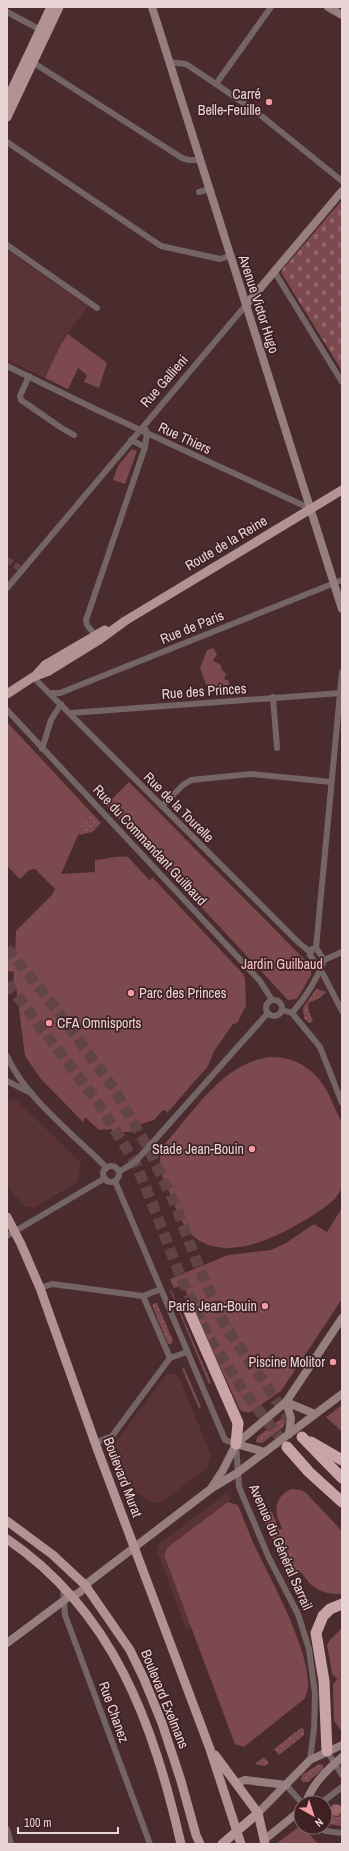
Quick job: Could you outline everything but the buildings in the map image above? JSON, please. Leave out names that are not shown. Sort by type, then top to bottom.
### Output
[{"type":"highway","points":[[188,1309],[238,1423],[236,1444]]},
{"type":"highway","points":[[342,1460],[302,1437],[342,1478]]},
{"type":"highway","points":[[287,1447],[338,1499],[342,1506]]},
{"type":"highway","points":[[327,1751],[324,1682],[316,1633],[323,1616],[330,1609],[342,1604]]},
{"type":"main road","points":[[41,30],[46,7]]},
{"type":"main road","points":[[7,100],[51,7]]},
{"type":"main road","points":[[7,118],[59,7]]},
{"type":"main road","points":[[27,76],[37,65],[65,7]]},
{"type":"main road","name":"Route de la Reine","points":[[7,694],[33,677],[49,671],[97,637],[311,510],[342,490]]},
{"type":"main road","name":"Boulevard Murat","points":[[7,1217],[11,1233],[40,1288],[95,1443],[210,1749],[242,1844]]},
{"type":"main road","name":"Boulevard Exelmans","points":[[7,1521],[53,1555],[84,1585],[130,1650],[144,1679],[172,1752],[199,1842]]},
{"type":"main road","name":"Boulevard Exelmans","points":[[7,1539],[31,1558],[63,1588],[67,1598],[96,1625],[116,1658],[131,1690],[161,1764],[181,1844]]},
{"type":"main road","name":"Boulevard Murat","points":[[210,1749],[258,1813]]},
{"type":"main road","points":[[222,1844],[258,1813]]},
{"type":"main road","points":[[258,1813],[263,1843]]},
{"type":"street","name":"Avenue Victor Hugo","points":[[152,7],[342,609]]},
{"type":"street","points":[[216,84],[271,7]]},
{"type":"street","points":[[328,7],[342,15]]},
{"type":"street","points":[[7,12],[41,30]]},
{"type":"street","points":[[169,62],[186,64],[216,84],[259,114],[342,181]]},
{"type":"street","points":[[37,65],[182,158],[189,160],[200,160]]},
{"type":"street","points":[[7,142],[161,246],[220,259],[230,256]]},
{"type":"street","points":[[199,192],[210,189]]},
{"type":"street","name":"Rue Gallieni","points":[[7,588],[340,194]]},
{"type":"street","points":[[7,245],[97,308]]},
{"type":"street","points":[[274,271],[342,382]]},
{"type":"street","name":"Rue Thiers","points":[[7,366],[142,427]]},
{"type":"street","points":[[29,376],[20,396],[21,400],[74,435]]},
{"type":"street","points":[[97,637],[86,620],[145,448],[147,433],[142,427]]},
{"type":"street","name":"Rue Thiers","points":[[147,433],[311,510]]},
{"type":"street","points":[[131,440],[145,448]]},
{"type":"street","name":"Rue de Paris","points":[[50,693],[60,693],[342,580]]},
{"type":"street","points":[[324,960],[316,948],[342,672]]},
{"type":"street","name":"Rue de la Tourelle","points":[[33,677],[299,943],[310,952],[311,958],[320,969]]},
{"type":"street","name":"Rue des Princes","points":[[70,713],[341,693]]},
{"type":"street","points":[[273,697],[277,748]]},
{"type":"street","points":[[42,749],[51,720],[61,704]]},
{"type":"street","name":"Rue du Commandant Guilbaud","points":[[7,710],[260,981],[272,1000],[279,1002],[282,1010]]},
{"type":"street","points":[[162,806],[183,785],[191,780],[251,774],[331,782]]},
{"type":"street","points":[[310,952],[316,948]]},
{"type":"street","points":[[292,1013],[315,981],[324,960],[342,952]]},
{"type":"street","points":[[320,969],[342,1011]]},
{"type":"street","points":[[115,1181],[118,1178],[119,1172],[136,1161],[267,1014],[266,1006],[272,1000]]},
{"type":"street","points":[[267,1014],[274,1017],[282,1010],[292,1013],[320,1047],[342,1104]]},
{"type":"street","points":[[7,1056],[15,1072],[30,1092],[107,1168]]},
{"type":"street","points":[[15,1072],[8,1082],[30,1092]]},
{"type":"street","points":[[107,1168],[114,1167],[119,1172]]},
{"type":"street","points":[[107,1168],[104,1172],[105,1178],[110,1182],[115,1181]]},
{"type":"street","points":[[11,1233],[105,1178]]},
{"type":"street","points":[[115,1181],[224,1440],[264,1452]]},
{"type":"street","points":[[40,1288],[52,1284],[143,1296],[161,1289]]},
{"type":"street","points":[[143,1296],[170,1358]]},
{"type":"street","points":[[212,1488],[236,1444],[286,1402],[342,1318]]},
{"type":"street","points":[[95,1443],[112,1436],[170,1358],[187,1352]]},
{"type":"street","points":[[7,1643],[67,1598],[80,1584],[84,1585],[212,1488],[237,1473],[342,1394]]},
{"type":"street","points":[[286,1402],[315,1414]]},
{"type":"street","points":[[286,1402],[291,1418],[289,1434]]},
{"type":"street","name":"Avenue du Général Sarrail","points":[[236,1444],[239,1487],[269,1558],[298,1614],[309,1649],[316,1694],[310,1760]]},
{"type":"street","name":"Rue Chanez","points":[[67,1598],[65,1616],[150,1844]]},
{"type":"street","points":[[258,1813],[310,1760],[342,1745]]},
{"type":"street","points":[[327,1751],[342,1775]]},
{"type":"street","points":[[309,1795],[310,1791],[342,1757]]},
{"type":"street","points":[[237,1784],[245,1780],[286,1784],[295,1795]]},
{"type":"street","points":[[332,1795],[342,1787]]},
{"type":"street","points":[[263,1843],[293,1817]]},
{"type":"street","points":[[7,1829],[11,1844]]},
{"type":"shaded area","points":[[7,250],[88,306],[61,343],[45,378],[7,360]]},
{"type":"shaded area","points":[[16,1100],[81,1162],[78,1182],[34,1208],[24,1206],[7,1186],[7,1101]]},
{"type":"shaded area","points":[[167,1374],[175,1374],[180,1379],[211,1455],[207,1468],[162,1502],[154,1503],[130,1489],[114,1444]]},
{"type":"shaded area","points":[[227,1493],[231,1499],[228,1502],[168,1547],[164,1555],[192,1627],[186,1629],[157,1548],[160,1543]]},
{"type":"green space","points":[[342,200],[342,371],[282,274],[282,270]]},
{"type":"green space","points":[[68,334],[107,363],[99,388],[84,382],[87,375],[78,368],[68,389],[45,378],[61,344]]},
{"type":"green space","points":[[132,449],[137,451],[125,484],[113,480],[118,466]]},
{"type":"green space","points":[[213,648],[217,654],[213,661],[221,665],[222,670],[226,674],[224,679],[229,681],[229,685],[207,687],[200,668],[207,650]]},
{"type":"green space","name":"Parc des Princes","points":[[7,722],[89,810],[61,874],[95,872],[95,860],[128,857],[150,881],[152,877],[243,974],[245,979],[246,1006],[237,1023],[233,1024],[214,1051],[208,1066],[167,1113],[166,1110],[162,1111],[154,1120],[140,1124],[141,1131],[112,1133],[112,1129],[99,1130],[85,1117],[83,1122],[41,1079],[25,1056],[16,986],[13,986],[14,972],[7,971],[7,956],[15,957],[16,931],[52,895],[55,889],[35,869],[29,870],[20,879],[7,866]]},
{"type":"green space","name":"Jardin Guilbaud","points":[[129,782],[311,966],[311,975],[297,999],[288,1000],[106,805]]},
{"type":"green space","points":[[89,810],[101,823],[92,832],[78,835]]},
{"type":"green space","points":[[316,989],[327,992],[322,995],[322,997],[308,1003],[309,1012],[313,1021],[309,1023],[304,1018],[303,1008]]},
{"type":"green space","name":"Stade Jean-Bouin","points":[[270,1057],[292,1060],[301,1064],[317,1076],[323,1084],[340,1118],[342,1126],[343,1169],[341,1189],[339,1194],[321,1210],[283,1232],[255,1244],[241,1247],[227,1248],[213,1246],[200,1241],[190,1233],[182,1222],[161,1171],[161,1153],[164,1145],[198,1104],[224,1078],[238,1068],[253,1061]]},
{"type":"green space","name":"Paris Jean-Bouin","points":[[342,1208],[342,1299],[281,1391],[249,1413],[240,1410],[183,1285],[174,1288],[170,1279],[228,1255],[271,1250],[286,1243],[314,1224],[327,1232]]},
{"type":"green space","points":[[170,1290],[211,1383],[209,1384]]},
{"type":"green space","points":[[157,1303],[173,1341],[171,1344],[168,1344],[152,1305]]},
{"type":"green space","points":[[184,1368],[201,1407],[199,1408],[182,1369]]},
{"type":"green space","points":[[342,1405],[342,1432],[326,1417]]},
{"type":"green space","points":[[284,1417],[286,1421],[283,1427],[262,1443],[256,1442],[257,1437]]},
{"type":"green space","points":[[291,1489],[301,1490],[306,1493],[342,1531],[342,1594],[327,1593],[313,1586],[302,1573],[297,1564],[277,1516],[277,1503],[283,1494]]},
{"type":"green space","points":[[228,1502],[238,1505],[254,1545],[293,1626],[307,1670],[308,1688],[303,1700],[244,1747],[235,1744],[164,1555],[168,1547]]},
{"type":"green space","points":[[264,1511],[272,1512],[279,1530],[282,1529],[302,1573],[288,1571],[261,1514]]},
{"type":"green space","points":[[342,1628],[342,1732],[334,1721],[333,1685],[337,1679],[332,1673],[327,1645]]},
{"type":"green space","points":[[301,1728],[304,1729],[304,1735],[279,1755],[274,1749]]},
{"type":"green space","points":[[264,1757],[269,1763],[265,1766],[255,1764]]},
{"type":"green space","points":[[319,1764],[323,1765],[323,1769],[308,1782],[303,1782],[301,1779],[302,1775]]},
{"type":"green space","points":[[342,1814],[341,1826],[333,1825],[333,1816],[338,1817]]},
{"type":"green space","points":[[293,1831],[293,1835],[310,1835],[318,1844],[276,1844]]},
{"type":"water","points":[[336,1804],[342,1810],[340,1814],[336,1816],[333,1814],[333,1806]]},
{"type":"tunnel","points":[[7,560],[22,570]]},
{"type":"tunnel","points":[[7,948],[57,1010],[114,1089],[148,1148],[175,1204],[199,1268],[225,1326],[294,1426]]},
{"type":"tunnel","points":[[7,983],[96,1100],[135,1162],[180,1275],[208,1336],[243,1390],[287,1447]]},
{"type":"place","name":"Carré Belle-Feuille","points":[[269,102]]},
{"type":"place","name":"Parc des Princes","points":[[131,993]]},
{"type":"place","name":"CFA Omnisports","points":[[49,1023]]},
{"type":"place","name":"Stade Jean-Bouin","points":[[252,1149]]},
{"type":"place","name":"Paris Jean-Bouin","points":[[265,1306]]},
{"type":"place","name":"Piscine Molitor","points":[[333,1362]]}]
